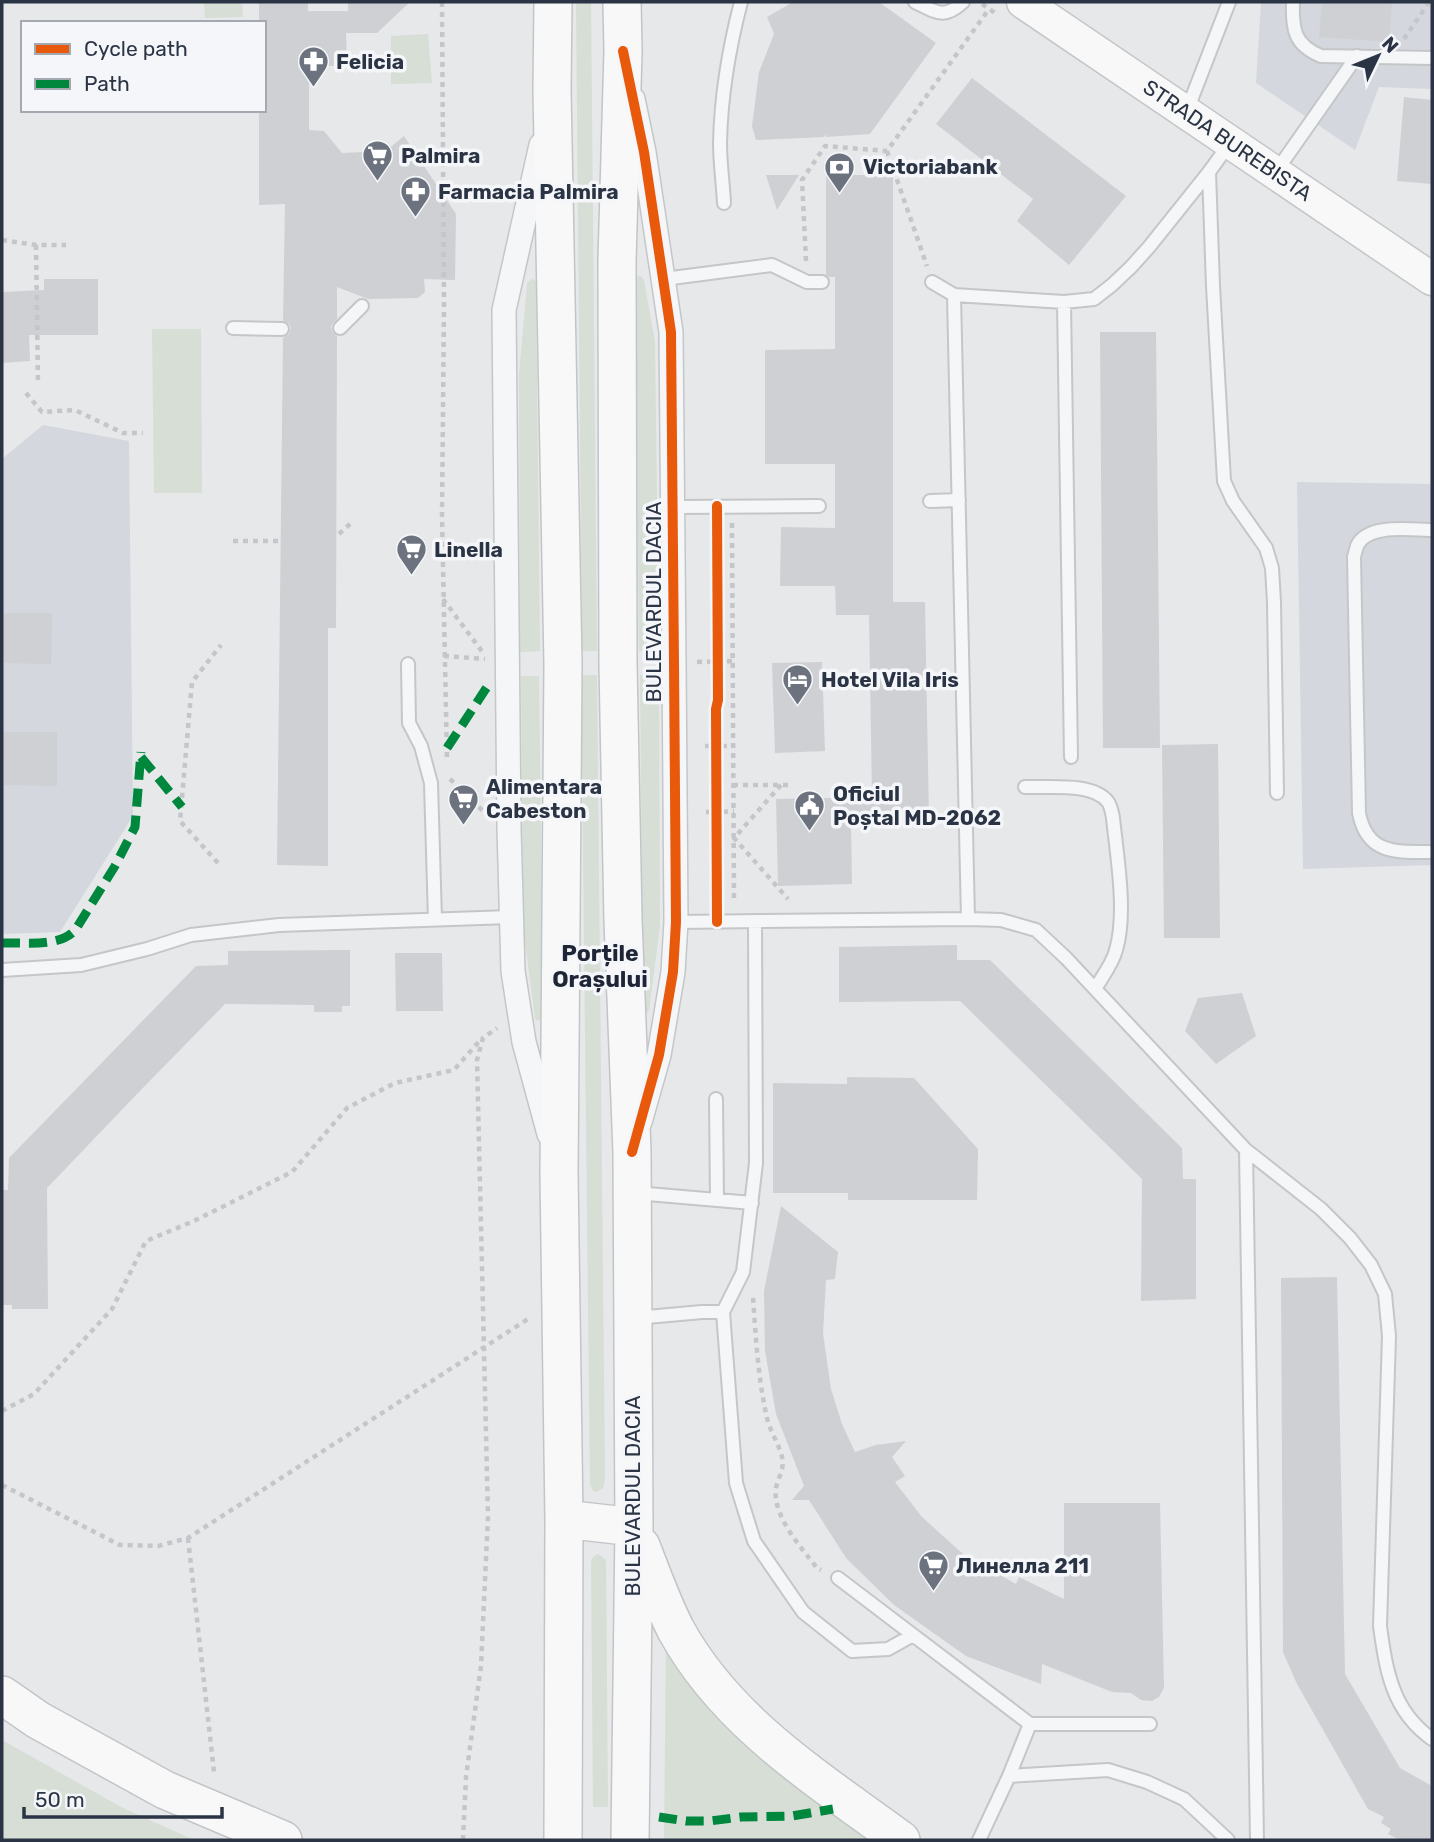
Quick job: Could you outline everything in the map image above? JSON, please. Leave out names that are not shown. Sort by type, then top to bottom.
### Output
[{"type":"main road","points":[[553,2],[552,90],[563,664],[559,1173],[564,1519],[563,1840]]},
{"type":"main road","name":"BULEVARDUL DACIA","points":[[622,2],[617,261],[618,664],[632,1152],[634,1527],[630,1840]]},
{"type":"main road","name":"STRADA BUREBISTA","points":[[1023,2],[1432,279]]},
{"type":"main road","points":[[564,1519],[634,1527],[657,1589],[677,1630],[705,1674],[735,1710],[771,1744],[901,1840]]},
{"type":"main road","points":[[2,1696],[38,1720],[165,1790],[283,1840]]},
{"type":"street","name":"BULEVARDUL DACIA","points":[[623,51],[644,152],[671,332],[673,507],[676,922],[673,972],[659,1055],[632,1152]]},
{"type":"street","points":[[552,90],[504,310],[510,917],[513,971],[524,1042],[559,1173]]},
{"type":"lane","points":[[724,203],[720,145],[724,81],[741,2]]},
{"type":"lane","points":[[915,2],[938,13],[953,12],[963,2]]},
{"type":"lane","points":[[1186,113],[1229,2]]},
{"type":"lane","points":[[1293,2],[1295,28],[1300,43],[1307,50],[1321,56],[1432,58]]},
{"type":"lane","points":[[1275,173],[1357,56]]},
{"type":"lane","points":[[932,282],[954,295],[1065,302],[1094,299],[1112,285],[1149,247],[1230,143]]},
{"type":"lane","points":[[1209,172],[1224,481],[1233,501],[1266,548],[1272,568],[1277,793]]},
{"type":"lane","points":[[664,279],[772,265],[807,282],[822,282]]},
{"type":"lane","points":[[954,295],[968,919]]},
{"type":"lane","points":[[1065,302],[1071,757]]},
{"type":"lane","points":[[340,328],[362,306]]},
{"type":"lane","points":[[233,328],[282,329]]},
{"type":"lane","points":[[930,501],[959,500]]},
{"type":"lane","points":[[673,507],[820,506]]},
{"type":"lane","points":[[1432,530],[1373,531],[1357,544],[1354,557],[1359,813],[1362,825],[1368,837],[1377,845],[1390,850],[1432,852]]},
{"type":"lane","points":[[408,664],[408,723],[421,746],[431,783],[435,920]]},
{"type":"lane","points":[[1025,787],[1084,788],[1110,803],[1114,818],[1121,923],[1116,953],[1095,989]]},
{"type":"lane","points":[[2,970],[81,965],[191,935],[279,925],[510,917]]},
{"type":"lane","points":[[676,922],[968,919],[1001,920],[1036,930],[1066,958],[1246,1150],[1321,1209],[1350,1238],[1371,1265],[1385,1294],[1389,1336],[1380,1626],[1386,1669],[1405,1713],[1432,1739]]},
{"type":"lane","points":[[755,921],[757,1163],[743,1272],[723,1312],[736,1483],[754,1541],[803,1612],[852,1651],[888,1649],[913,1635]]},
{"type":"lane","points":[[716,1099],[717,1200]]},
{"type":"lane","points":[[1246,1150],[1257,1840]]},
{"type":"lane","points":[[632,1193],[752,1202]]},
{"type":"lane","points":[[633,1318],[723,1312]]},
{"type":"lane","points":[[838,1577],[1030,1724],[1150,1724]]},
{"type":"lane","points":[[979,1840],[1030,1724]]},
{"type":"lane","points":[[1009,1776],[1108,1770],[1147,1782],[1184,1800],[1228,1840]]},
{"type":"path","points":[[442,2],[442,516],[447,762]]},
{"type":"path","points":[[1393,58],[1429,2]]},
{"type":"path","points":[[887,151],[989,9]]},
{"type":"path","points":[[807,282],[802,180],[825,146],[887,151]]},
{"type":"path","points":[[887,151],[932,282]]},
{"type":"path","points":[[2,240],[36,245],[66,245]]},
{"type":"path","points":[[36,245],[38,383]]},
{"type":"path","points":[[26,393],[42,412],[75,410],[123,433],[143,433]]},
{"type":"path","points":[[732,506],[734,921]]},
{"type":"path","points":[[339,534],[351,523]]},
{"type":"path","points":[[233,541],[279,541]]},
{"type":"path","points":[[443,599],[487,659],[487,669]]},
{"type":"path","points":[[218,863],[180,821],[192,682],[221,645]]},
{"type":"path","points":[[718,649],[718,674]]},
{"type":"path","points":[[716,734],[716,759]]},
{"type":"path","points":[[722,746],[733,746]]},
{"type":"path","points":[[448,789],[447,776],[488,817],[488,803]]},
{"type":"path","points":[[733,785],[790,785]]},
{"type":"path","points":[[734,838],[781,785]]},
{"type":"path","points":[[717,798],[717,825]]},
{"type":"path","points":[[723,812],[734,811]]},
{"type":"path","points":[[734,838],[788,899]]},
{"type":"path","points":[[2,1411],[34,1394],[112,1309],[146,1241],[194,1221],[292,1172],[347,1108],[395,1083],[454,1070],[483,1038],[503,1023]]},
{"type":"path","points":[[463,1840],[466,1777],[481,1666],[487,1529],[477,1060],[483,1038]]},
{"type":"path","points":[[743,1272],[753,1297],[760,1381],[769,1424],[783,1458],[783,1469],[776,1487],[776,1505],[794,1539],[817,1568],[838,1577]]},
{"type":"path","points":[[2,1485],[120,1545],[158,1546],[188,1538],[528,1319]]},
{"type":"path","points":[[188,1538],[214,1772]]},
{"type":"shaded area","points":[[204,2],[242,2],[243,17],[205,18]]},
{"type":"shaded area","points":[[576,2],[591,2],[597,651],[582,651]]},
{"type":"shaded area","points":[[1261,2],[1432,2],[1432,89],[1379,87],[1355,150],[1256,83]]},
{"type":"shaded area","points":[[428,34],[432,83],[391,84],[391,36]]},
{"type":"shaded area","points":[[639,276],[644,280],[655,342],[659,650],[639,651],[636,279]]},
{"type":"shaded area","points":[[532,279],[536,283],[540,651],[520,652],[519,375],[527,285]]},
{"type":"shaded area","points":[[152,329],[201,329],[202,493],[154,493]]},
{"type":"shaded area","points":[[43,425],[129,441],[133,816],[60,932],[2,934],[2,459]]},
{"type":"shaded area","points":[[1297,482],[1432,484],[1432,865],[1303,869]]},
{"type":"shaded area","points":[[581,675],[597,675],[605,1479],[603,1488],[596,1492],[590,1484]]},
{"type":"shaded area","points":[[640,675],[659,675],[660,926],[647,1013],[643,1008]]},
{"type":"shaded area","points":[[521,676],[539,676],[543,1007],[541,1019],[538,1021],[535,1019],[523,926]]},
{"type":"shaded area","points":[[598,1554],[606,1560],[608,1807],[593,1807],[591,1562]]},
{"type":"shaded area","points":[[666,1645],[876,1840],[664,1840]]},
{"type":"shaded area","points":[[2,1740],[121,1807],[194,1840],[2,1840]]},
{"type":"building","points":[[259,2],[308,2],[308,11],[348,11],[348,2],[410,2],[377,33],[346,33],[347,66],[309,66],[309,130],[324,131],[342,153],[386,151],[404,136],[456,214],[455,280],[424,279],[425,292],[418,298],[368,299],[337,287],[337,319],[331,326],[337,336],[336,628],[328,628],[328,866],[277,865],[283,338],[289,334],[291,328],[283,321],[285,204],[259,205],[259,112],[266,112],[266,21],[259,21]]},
{"type":"building","points":[[793,2],[879,2],[936,43],[870,134],[826,137],[826,134],[824,137],[756,140],[752,126],[759,72],[774,34],[767,17]]},
{"type":"building","points":[[1322,2],[1392,2],[1389,42],[1319,37]]},
{"type":"building","points":[[972,78],[1126,196],[1069,265],[1017,221],[1033,199],[936,124]]},
{"type":"building","points":[[1404,97],[1432,100],[1432,184],[1397,181]]},
{"type":"building","points":[[766,175],[799,175],[777,210]]},
{"type":"building","points":[[826,175],[893,175],[893,602],[925,602],[929,821],[851,822],[852,884],[778,886],[776,799],[872,797],[869,615],[836,615],[835,586],[780,586],[781,527],[835,528],[835,464],[765,464],[765,350],[835,349],[835,277],[826,275]]},
{"type":"building","points":[[44,279],[98,279],[98,335],[29,335],[30,361],[2,363],[2,292],[44,290]]},
{"type":"building","points":[[1100,332],[1156,332],[1160,748],[1103,748]]},
{"type":"building","points":[[2,613],[52,613],[51,664],[2,663]]},
{"type":"building","name":"Hotel Vila Iris","points":[[822,662],[825,751],[775,753],[772,663]]},
{"type":"building","points":[[2,732],[57,732],[57,786],[4,785]]},
{"type":"building","points":[[1218,744],[1220,938],[1164,938],[1162,745]]},
{"type":"building","points":[[957,945],[957,960],[990,960],[1182,1148],[1183,1179],[1196,1179],[1196,1299],[1141,1301],[1142,1179],[960,1001],[839,1002],[839,947]]},
{"type":"building","points":[[350,950],[350,1006],[342,1006],[342,1012],[314,1012],[314,1005],[225,1004],[47,1188],[48,1309],[12,1309],[12,1305],[2,1305],[2,1190],[8,1190],[9,1158],[196,966],[228,965],[228,951]]},
{"type":"building","points":[[395,953],[442,953],[443,1011],[396,1011]]},
{"type":"building","points":[[1242,993],[1256,1036],[1216,1064],[1185,1031],[1198,998]]},
{"type":"building","points":[[847,1077],[914,1078],[978,1149],[977,1200],[848,1200],[848,1193],[773,1193],[773,1083],[847,1084]]},
{"type":"building","points":[[781,1206],[838,1252],[835,1279],[826,1280],[823,1333],[831,1389],[842,1424],[855,1452],[876,1445],[906,1441],[892,1457],[905,1476],[895,1482],[922,1517],[963,1554],[1016,1584],[1019,1577],[1064,1599],[1064,1503],[1160,1503],[1164,1688],[1159,1697],[1152,1701],[1141,1700],[1131,1693],[1112,1692],[1042,1664],[1041,1684],[966,1656],[894,1605],[846,1558],[809,1500],[792,1500],[804,1486],[776,1414],[765,1351],[764,1291]]},
{"type":"building","points":[[1337,1277],[1345,1674],[1400,1768],[1432,1786],[1432,1840],[1400,1840],[1388,1834],[1391,1829],[1381,1823],[1384,1817],[1368,1809],[1297,1684],[1283,1652],[1281,1278]]},
{"type":"marked path","points":[[447,748],[487,687]]},
{"type":"marked path","points":[[2,943],[52,942],[76,929],[115,866],[135,827],[141,752]]},
{"type":"marked path","points":[[141,757],[182,807]]},
{"type":"marked path","points":[[659,1817],[710,1821],[741,1817],[792,1816],[833,1809]]},
{"type":"cycle path","points":[[623,51],[644,152],[671,332],[674,663],[676,922],[673,972],[659,1055],[632,1152]]},
{"type":"cycle path","points":[[717,506],[717,922]]},
{"type":"place","name":"Felicia","points":[[313,89]]},
{"type":"place","name":"Palmira","points":[[378,183]]},
{"type":"place","name":"Victoriabank","points":[[840,194]]},
{"type":"place","name":"Farmacia Palmira","points":[[415,219]]},
{"type":"place","name":"Linella","points":[[411,577]]},
{"type":"place","name":"Hotel Vila Iris","points":[[798,707]]},
{"type":"place","name":"Alimentara Cabeston","points":[[463,826]]},
{"type":"place","name":"Oficiul Poștal MD-2062","points":[[810,833]]},
{"type":"place","name":"Линелла 211","points":[[933,1593]]},
{"type":"district","name":"Porțile Orașului","points":[[600,966]]}]
